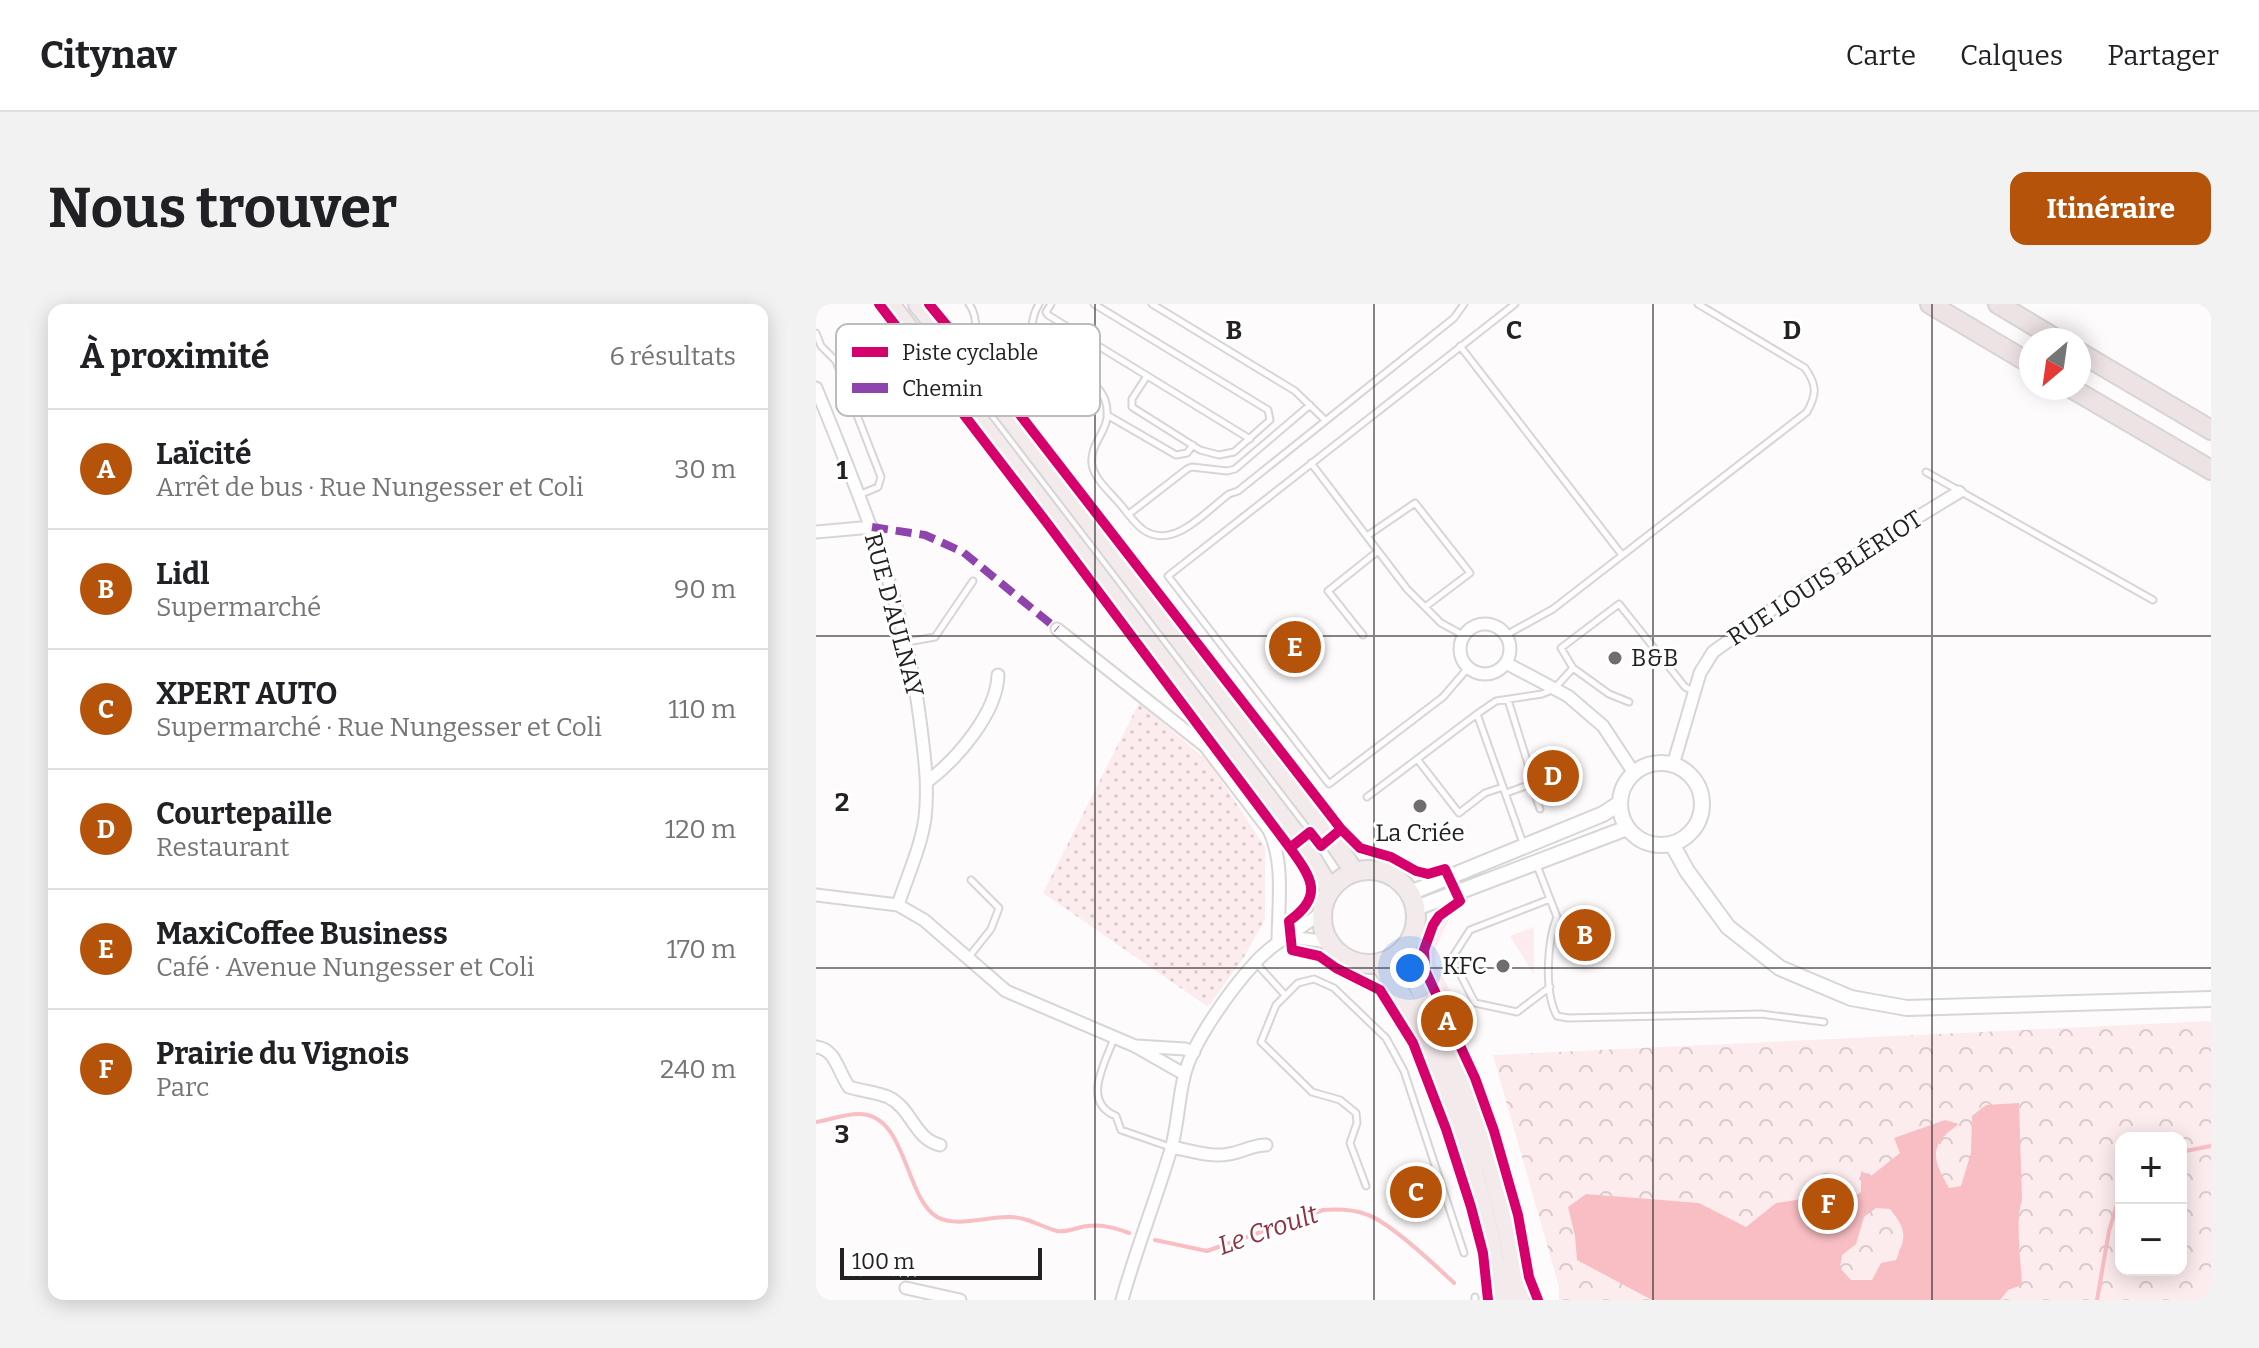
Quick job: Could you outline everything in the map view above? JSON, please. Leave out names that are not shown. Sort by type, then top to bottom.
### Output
[{"type":"highway","points":[[1930,304],[2019,357]]},
{"type":"highway","points":[[1998,304],[2038,328]]},
{"type":"highway","points":[[2091,359],[2211,430]]},
{"type":"highway","points":[[2091,400],[2211,470]]},
{"type":"main road","points":[[890,304],[905,324]]},
{"type":"main road","points":[[918,304],[934,324]]},
{"type":"main road","points":[[977,416],[1300,840],[1330,889]]},
{"type":"main road","points":[[986,428],[1002,416]]},
{"type":"main road","points":[[1008,416],[1354,871]]},
{"type":"main road","points":[[1370,869],[1386,872],[1400,880],[1413,900],[1417,922],[1413,936],[1396,956],[1379,963],[1353,962],[1339,954],[1329,942],[1322,923],[1322,912],[1330,889],[1354,871],[1370,869]]},
{"type":"main road","points":[[1405,948],[1407,960],[1451,1056],[1481,1134],[1502,1208],[1520,1300]]},
{"type":"main road","points":[[1379,963],[1413,1014],[1452,1105],[1486,1216],[1502,1300]]},
{"type":"street","name":"RUE D'AULNAY","points":[[816,388],[872,527],[906,642],[916,690],[928,781],[925,821],[898,905]]},
{"type":"street","name":"RUE LOUIS BLÉRIOT","points":[[1673,765],[1700,673],[1713,652],[1806,585],[1959,492]]},
{"type":"street","points":[[816,532],[872,527]]},
{"type":"street","points":[[1474,625],[1496,626],[1506,635],[1510,649],[1506,663],[1488,674],[1468,668],[1459,648],[1463,635],[1474,625]]},
{"type":"street","points":[[1057,629],[1205,746],[1269,830],[1278,859],[1278,942]]},
{"type":"street","points":[[1506,663],[1568,696],[1603,726],[1634,773]]},
{"type":"street","points":[[928,781],[946,768],[967,744],[993,698],[998,675]]},
{"type":"street","points":[[1658,763],[1673,765],[1693,779],[1699,788],[1701,815],[1695,828],[1685,838],[1672,844],[1644,842],[1627,828],[1622,818],[1620,803],[1626,782],[1634,773],[1658,763]]},
{"type":"street","points":[[1413,900],[1524,846],[1603,814],[1620,803]]},
{"type":"street","points":[[1413,900],[1536,862],[1627,828]]},
{"type":"street","points":[[1672,844],[1687,871],[1728,927],[1780,968],[1851,998],[1907,1008],[2211,999]]},
{"type":"street","points":[[816,895],[898,905],[924,920],[1006,991],[1135,1046],[1184,1074]]},
{"type":"street","points":[[1122,1300],[1171,1147],[1184,1074],[1194,1052],[1226,998],[1256,962],[1278,942],[1290,937],[1322,912]]},
{"type":"street","points":[[1290,937],[1329,942]]},
{"type":"street","points":[[1135,1046],[1194,1052]]},
{"type":"street","points":[[816,1047],[832,1053],[849,1087],[887,1097],[901,1107],[929,1142],[940,1145]]},
{"type":"street","points":[[1171,1147],[1216,1155],[1229,1154],[1252,1145],[1266,1145]]},
{"type":"street","points":[[906,1288],[960,1300]]},
{"type":"lane","points":[[969,304],[974,311],[974,324]]},
{"type":"lane","points":[[1030,324],[1039,304]]},
{"type":"lane","points":[[1051,304],[1046,312],[1063,324]]},
{"type":"lane","points":[[1094,304],[1268,410],[1268,424],[1228,454],[1210,454],[1132,407],[1132,399],[1147,376]]},
{"type":"lane","points":[[1152,304],[1295,391],[1325,420]]},
{"type":"lane","points":[[1100,391],[1107,405],[1107,415],[1093,447],[1095,474],[1147,532],[1157,536],[1176,535],[1229,494],[1238,491],[1454,318],[1464,304]]},
{"type":"lane","points":[[1468,668],[1443,697],[1329,784],[1168,576],[1515,304]]},
{"type":"lane","points":[[1506,635],[1553,609],[1807,412],[1815,396],[1815,381],[1805,368],[1698,304]]},
{"type":"lane","points":[[816,333],[821,346],[836,361]]},
{"type":"lane","points":[[1460,346],[1622,555]]},
{"type":"lane","points":[[1100,347],[1250,439]]},
{"type":"lane","points":[[1129,514],[1187,469],[1235,469],[1310,405]]},
{"type":"lane","points":[[1107,415],[1176,455],[1187,453],[1193,445]]},
{"type":"lane","points":[[857,416],[881,477],[878,487],[859,495]]},
{"type":"lane","points":[[1311,463],[1407,589],[1441,623],[1463,635]]},
{"type":"lane","points":[[1926,472],[2153,600]]},
{"type":"lane","points":[[1367,536],[1415,503],[1470,573],[1425,607]]},
{"type":"lane","points":[[1363,635],[1328,591],[1378,551]]},
{"type":"lane","points":[[906,642],[935,637],[973,581]]},
{"type":"lane","points":[[1629,702],[1609,694],[1573,668],[1561,648],[1619,604],[1685,687],[1694,691]]},
{"type":"lane","points":[[1367,797],[1496,701],[1542,694],[1554,689],[1573,668]]},
{"type":"lane","points":[[1417,759],[1459,813],[1485,793],[1534,783],[1508,700]]},
{"type":"lane","points":[[1477,714],[1524,846]]},
{"type":"lane","points":[[1531,784],[1540,809]]},
{"type":"lane","points":[[1536,862],[1557,917],[1550,935],[1551,1005],[1557,1016],[1761,1014],[1824,1022]]},
{"type":"lane","points":[[967,959],[991,929],[999,908],[971,880]]},
{"type":"lane","points":[[1550,899],[1470,930],[1452,958],[1475,1003],[1517,1012],[1550,987]]},
{"type":"lane","points":[[1256,962],[1285,995]]},
{"type":"lane","points":[[1366,1186],[1350,1143],[1357,1123],[1356,1113],[1340,1100],[1312,1092],[1261,1042],[1274,1009],[1298,983],[1320,981],[1334,988],[1391,1044],[1422,1120],[1464,1253]]},
{"type":"lane","points":[[1114,1038],[1095,1090],[1098,1102],[1106,1112],[1116,1116],[1121,1130],[1171,1147]]},
{"type":"green space","points":[[1139,703],[1209,762],[1265,847],[1265,919],[1244,957],[1208,1007],[1043,893]]},
{"type":"green space","points":[[1444,916],[1449,919],[1436,947],[1435,962],[1464,1018],[1457,1028],[1425,963],[1430,938]]},
{"type":"green space","points":[[1534,927],[1534,975],[1510,936]]},
{"type":"green space","points":[[2211,1021],[2211,1300],[1559,1300],[1559,1287],[1493,1055]]},
{"type":"shaded area","points":[[2019,1103],[2022,1285],[2008,1290],[2000,1300],[1652,1300],[1577,1260],[1568,1207],[1586,1194],[1699,1203],[1746,1227],[1776,1203],[1822,1196],[1846,1203],[1861,1192],[1861,1171],[1871,1176],[1900,1153],[1894,1138],[1945,1120],[1959,1124],[1942,1138],[1936,1160],[1949,1188],[1961,1186],[1971,1153],[1972,1116],[1986,1105]],"holes":[[[1876,1208],[1890,1209],[1903,1233],[1896,1260],[1881,1263],[1872,1280],[1851,1280],[1840,1268],[1842,1255],[1856,1244],[1864,1217]]]},
{"type":"waterway","name":"Le Croult","points":[[816,1122],[853,1114],[874,1117],[896,1141],[926,1207],[945,1220],[963,1222],[1010,1217],[1057,1231],[1098,1226],[1129,1233]]},
{"type":"waterway","name":"Le Croult","points":[[2187,1151],[2211,1146]]},
{"type":"waterway","name":"Le Croult","points":[[2097,1300],[2117,1204]]},
{"type":"waterway","name":"Le Croult","points":[[1155,1240],[1207,1251],[1323,1210],[1351,1211],[1378,1219],[1454,1283]]},
{"type":"marked path","points":[[872,527],[925,535],[963,552],[1057,629]]},
{"type":"cycle path","points":[[879,304],[894,324]]},
{"type":"cycle path","points":[[929,304],[946,324]]},
{"type":"cycle path","points":[[965,416],[1290,848]]},
{"type":"cycle path","points":[[1021,416],[1341,829]]},
{"type":"cycle path","points":[[1488,1300],[1483,1253],[1471,1207],[1446,1129],[1413,1043],[1380,990],[1319,956],[1292,950],[1289,921],[1307,903],[1311,886],[1304,868],[1290,848],[1310,832],[1321,846],[1341,829],[1360,848],[1391,857],[1416,871],[1428,874],[1445,869],[1460,901],[1439,916],[1433,925],[1424,950],[1425,970],[1475,1078],[1494,1131],[1518,1215],[1529,1277],[1538,1300]]},
{"type":"place","name":"MaxiCoffee Business","points":[[1295,647]]},
{"type":"place","name":"B&B","points":[[1615,658]]},
{"type":"place","name":"Courtepaille","points":[[1553,776]]},
{"type":"place","name":"La Criée","points":[[1420,806]]},
{"type":"place","name":"Lidl","points":[[1585,935]]},
{"type":"place","name":"KFC","points":[[1503,966]]},
{"type":"place","name":"Laïcité","points":[[1447,1021]]},
{"type":"place","name":"XPERT AUTO","points":[[1416,1192]]},
{"type":"place","name":"Prairie du Vignois","points":[[1828,1204]]}]
